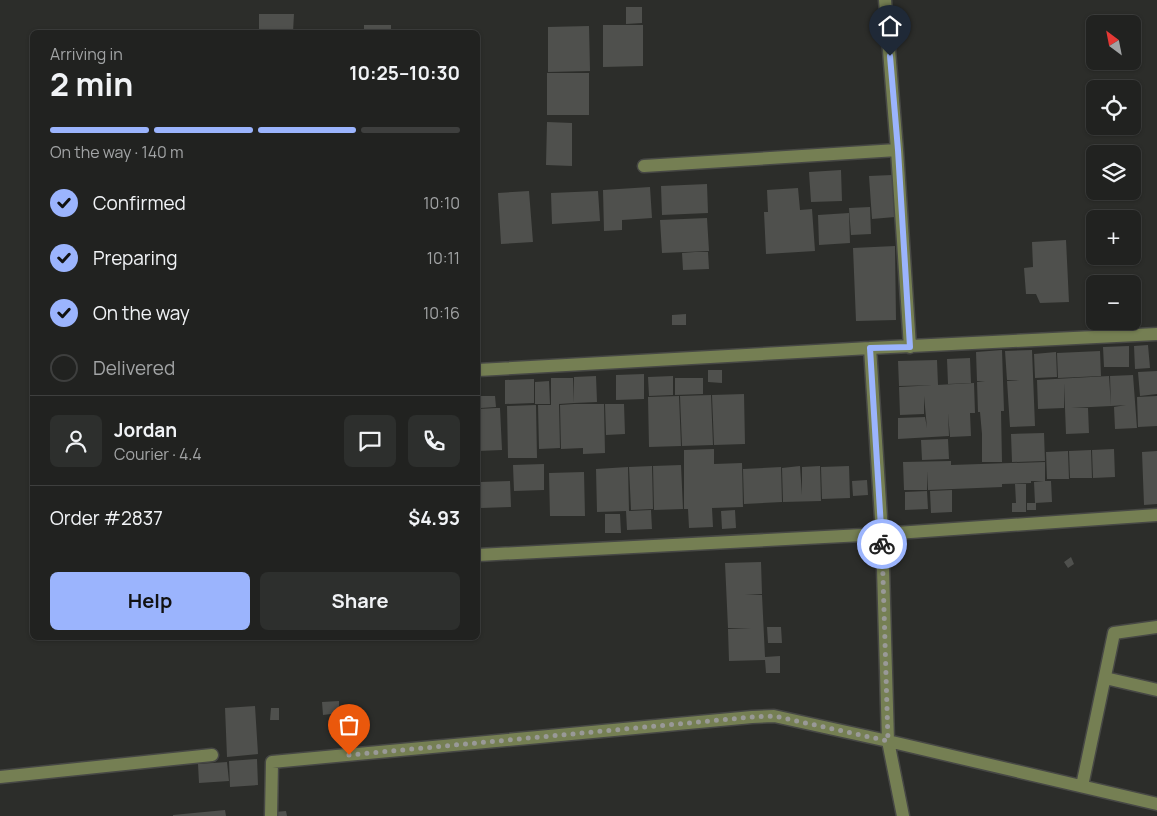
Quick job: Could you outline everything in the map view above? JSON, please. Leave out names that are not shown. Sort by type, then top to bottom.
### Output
[{"type":"street","points":[[885,0],[898,150],[910,347]]},
{"type":"street","points":[[644,166],[898,150]]},
{"type":"street","points":[[480,370],[1157,334]]},
{"type":"street","points":[[870,348],[882,534],[888,741],[903,816]]},
{"type":"street","points":[[480,555],[882,534],[1157,515]]},
{"type":"street","points":[[1082,786],[1114,633],[1157,627]]},
{"type":"street","points":[[1105,678],[1157,690]]},
{"type":"street","points":[[270,816],[272,762],[774,716],[1157,804]]},
{"type":"street","points":[[0,777],[212,755]]},
{"type":"building","points":[[626,7],[642,7],[642,23],[626,24]]},
{"type":"building","points":[[259,14],[294,14],[293,30],[259,30]]},
{"type":"building","points":[[364,25],[391,25],[391,30],[364,30]]},
{"type":"building","points":[[603,25],[643,25],[643,66],[603,67]]},
{"type":"building","points":[[589,26],[590,71],[548,72],[548,27]]},
{"type":"building","points":[[547,73],[589,73],[589,115],[547,115]]},
{"type":"building","points":[[547,122],[572,123],[572,166],[546,165]]},
{"type":"building","points":[[841,170],[842,201],[811,202],[809,172]]},
{"type":"building","points":[[892,175],[895,217],[872,219],[869,176]]},
{"type":"building","points":[[707,184],[708,213],[662,215],[661,186]]},
{"type":"building","points":[[650,187],[652,218],[622,220],[622,230],[604,231],[603,190]]},
{"type":"building","points":[[798,188],[800,210],[812,209],[815,251],[766,254],[764,212],[768,212],[767,190]]},
{"type":"building","points":[[529,191],[533,242],[501,244],[498,193]]},
{"type":"building","points":[[598,191],[600,221],[552,224],[551,193]]},
{"type":"building","points":[[870,207],[871,234],[851,235],[849,208]]},
{"type":"building","points":[[849,213],[850,243],[819,245],[818,215]]},
{"type":"building","points":[[707,218],[709,251],[662,253],[660,220]]},
{"type":"building","points":[[1066,240],[1069,302],[1040,303],[1036,294],[1026,294],[1024,268],[1033,267],[1032,242]]},
{"type":"building","points":[[895,246],[896,320],[856,321],[853,248]]},
{"type":"building","points":[[708,252],[709,269],[683,270],[682,253]]},
{"type":"building","points":[[686,314],[686,325],[672,325],[672,315]]},
{"type":"building","points":[[1148,345],[1150,368],[1135,369],[1134,346]]},
{"type":"building","points":[[1129,346],[1129,367],[1104,367],[1103,347]]},
{"type":"building","points":[[1002,350],[1004,411],[1001,411],[1002,462],[982,462],[982,434],[980,412],[978,412],[977,382],[985,381],[977,381],[976,352]]},
{"type":"building","points":[[1032,350],[1035,426],[1010,427],[1007,381],[1020,380],[1007,380],[1005,351]]},
{"type":"building","points":[[1100,351],[1101,376],[1058,378],[1057,353]]},
{"type":"building","points":[[1056,352],[1057,377],[1035,378],[1034,354]]},
{"type":"building","points":[[970,358],[971,383],[948,384],[947,359]]},
{"type":"building","points":[[937,360],[938,385],[899,386],[898,361]]},
{"type":"building","points":[[708,370],[722,370],[722,383],[708,382]]},
{"type":"building","points":[[1157,371],[1157,394],[1140,396],[1138,372]]},
{"type":"building","points":[[644,374],[644,399],[616,400],[616,375]]},
{"type":"building","points":[[1133,375],[1137,428],[1115,429],[1114,407],[1126,405],[1111,406],[1110,376]]},
{"type":"building","points":[[596,376],[597,402],[574,403],[574,377]]},
{"type":"building","points":[[673,376],[673,395],[649,396],[648,377]]},
{"type":"building","points":[[1109,376],[1111,406],[1071,408],[1088,408],[1089,433],[1066,434],[1064,383],[1064,408],[1038,409],[1037,380]]},
{"type":"building","points":[[551,378],[573,378],[574,403],[559,404],[560,448],[539,449],[538,405],[551,405]]},
{"type":"building","points":[[675,378],[703,378],[703,394],[675,395]]},
{"type":"building","points":[[534,379],[534,403],[505,404],[505,380]]},
{"type":"building","points":[[549,381],[550,404],[535,404],[535,382]]},
{"type":"building","points":[[974,383],[975,413],[970,413],[971,436],[950,437],[948,413],[949,436],[898,439],[898,418],[925,417],[927,428],[924,396],[924,414],[900,415],[899,387]]},
{"type":"building","points":[[744,394],[745,444],[714,445],[712,395]]},
{"type":"building","points":[[711,395],[713,445],[682,446],[680,396]]},
{"type":"building","points":[[481,396],[495,396],[496,407],[481,408]]},
{"type":"building","points":[[679,396],[681,446],[649,447],[648,397]]},
{"type":"building","points":[[1157,396],[1157,426],[1138,427],[1137,397]]},
{"type":"building","points":[[604,404],[605,453],[583,454],[583,448],[561,449],[560,405]]},
{"type":"building","points":[[605,404],[624,404],[625,434],[606,435]]},
{"type":"building","points":[[536,405],[537,458],[508,458],[507,406]]},
{"type":"building","points":[[500,408],[502,450],[480,451],[480,409]]},
{"type":"building","points":[[1044,433],[1045,461],[1012,462],[1011,434]]},
{"type":"building","points":[[948,439],[949,459],[922,460],[921,440]]},
{"type":"building","points":[[714,449],[714,464],[742,463],[743,507],[712,508],[713,527],[689,528],[688,509],[684,509],[684,450]]},
{"type":"building","points":[[1114,449],[1115,477],[1093,478],[1092,450]]},
{"type":"building","points":[[1091,450],[1092,478],[1070,478],[1069,451]]},
{"type":"building","points":[[1068,451],[1069,479],[1047,479],[1046,452]]},
{"type":"building","points":[[1157,451],[1157,504],[1144,505],[1142,452]]},
{"type":"building","points":[[951,461],[951,465],[1045,462],[1045,481],[1002,484],[1002,487],[928,490],[927,471],[927,490],[904,490],[903,462]]},
{"type":"building","points":[[544,464],[544,490],[514,491],[513,465]]},
{"type":"building","points":[[681,465],[683,509],[654,510],[653,466]]},
{"type":"building","points":[[652,466],[653,509],[631,510],[629,467]]},
{"type":"building","points":[[800,466],[802,495],[802,467],[820,466],[821,501],[783,502],[782,468]]},
{"type":"building","points":[[849,466],[850,498],[822,499],[821,467]]},
{"type":"building","points":[[628,467],[629,511],[651,510],[652,529],[627,530],[626,511],[597,512],[596,469]]},
{"type":"building","points":[[781,467],[782,502],[744,504],[743,469]]},
{"type":"building","points":[[584,472],[585,516],[550,516],[549,473]]},
{"type":"building","points":[[867,480],[868,495],[853,496],[852,481]]},
{"type":"building","points":[[510,481],[511,507],[481,508],[480,482]]},
{"type":"building","points":[[1051,481],[1052,502],[1035,503],[1034,482]]},
{"type":"building","points":[[1015,484],[1026,484],[1026,512],[1012,512],[1012,503],[1016,503]]},
{"type":"building","points":[[952,490],[952,512],[931,513],[930,491]]},
{"type":"building","points":[[927,491],[928,509],[905,510],[905,492]]},
{"type":"building","points":[[1027,503],[1036,503],[1036,510],[1027,510]]},
{"type":"building","points":[[735,510],[736,528],[722,529],[721,511]]},
{"type":"building","points":[[605,514],[620,514],[621,533],[605,533]]},
{"type":"building","points":[[1071,557],[1074,564],[1068,568],[1064,562]]},
{"type":"building","points":[[761,562],[762,594],[745,595],[762,595],[765,657],[780,656],[780,673],[766,673],[765,660],[729,661],[728,629],[751,628],[728,628],[725,563]]},
{"type":"building","points":[[767,627],[781,627],[782,643],[768,643]]},
{"type":"building","points":[[339,701],[339,713],[323,715],[322,702]]},
{"type":"building","points":[[255,706],[258,754],[227,757],[225,708]]},
{"type":"building","points":[[271,708],[279,708],[279,720],[270,720]]},
{"type":"building","points":[[257,759],[258,785],[230,787],[229,761]]},
{"type":"building","points":[[227,762],[229,781],[199,783],[198,764]]},
{"type":"building","points":[[225,810],[226,816],[173,816],[173,815]]},
{"type":"building","points":[[286,811],[287,816],[275,816],[275,812]]},
{"type":"way so far","points":[[349,755],[774,716],[888,741],[882,544]]},
{"type":"route","points":[[882,544],[870,348],[910,347],[898,150],[890,56]]}]
